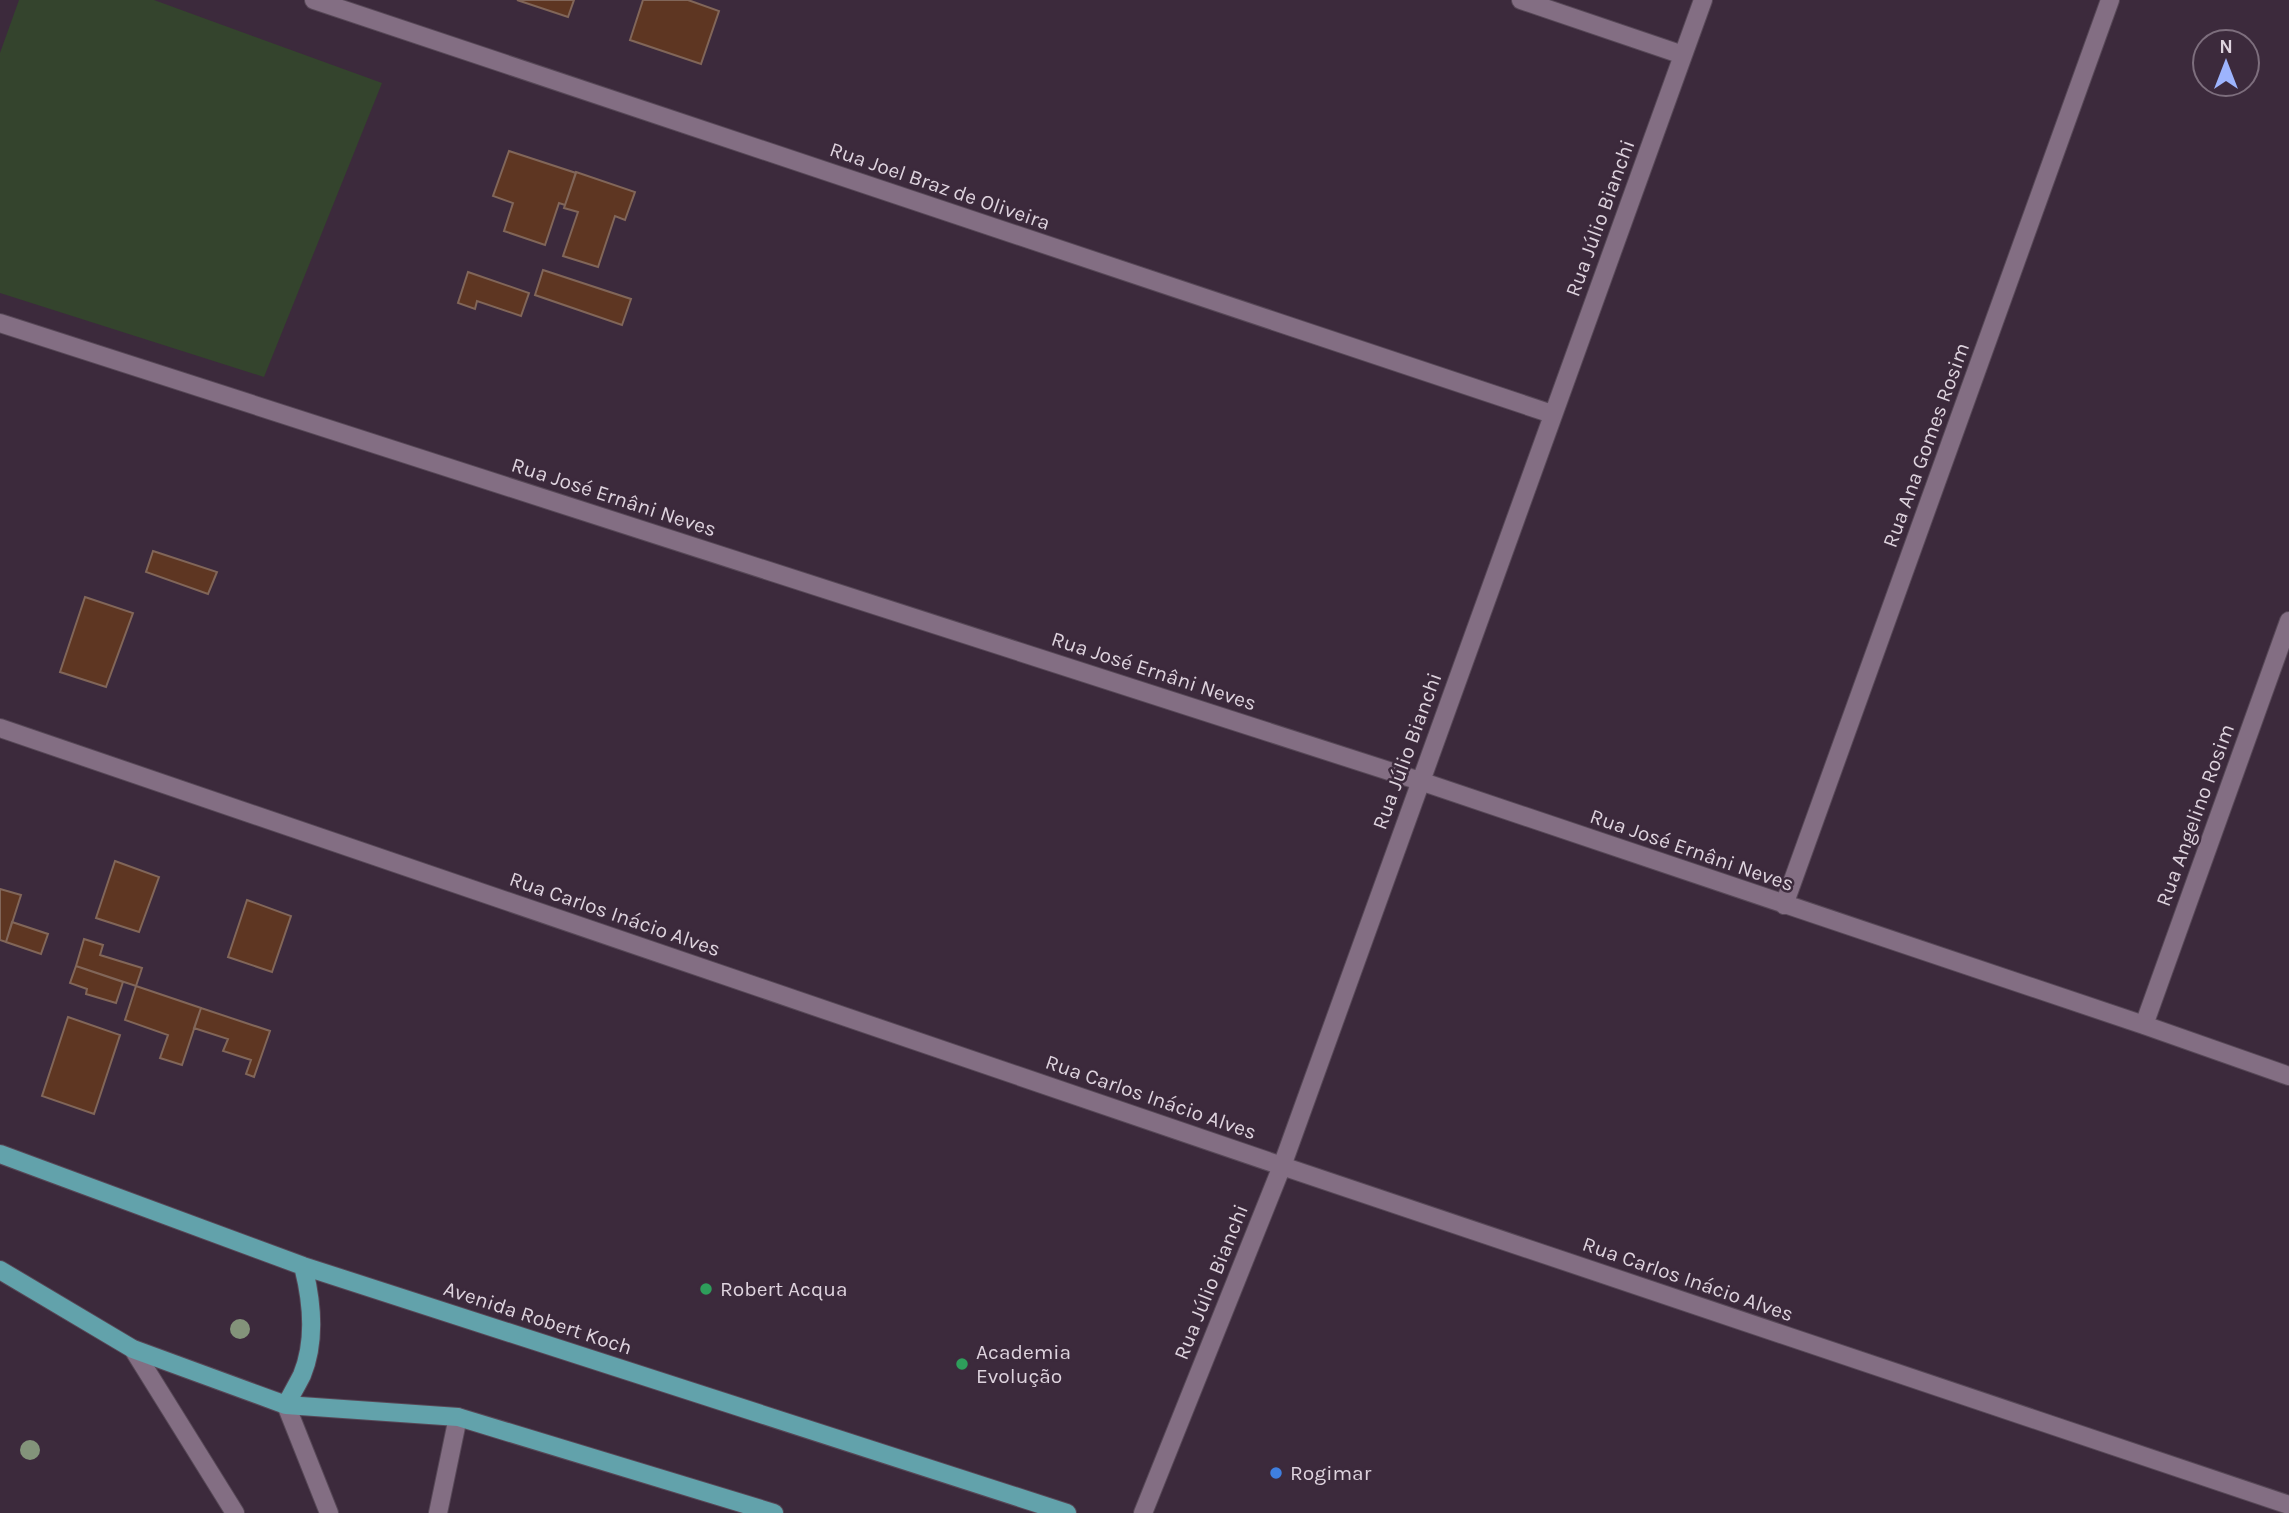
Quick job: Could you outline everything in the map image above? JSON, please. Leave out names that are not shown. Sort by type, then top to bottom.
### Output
[{"type":"main road","name":"Avenida Robert Koch","points":[[0,1154],[303,1266],[1067,1513]]},
{"type":"main road","points":[[286,1405],[303,1373],[309,1346],[310,1294],[303,1266]]},
{"type":"main road","points":[[0,1270],[132,1349],[286,1405],[458,1417],[774,1513]]},
{"type":"street","name":"Rua Joel Braz de Oliveira","points":[[314,0],[1552,415]]},
{"type":"street","points":[[1521,0],[1683,55]]},
{"type":"street","name":"Rua Júlio Bianchi","points":[[1143,1513],[1282,1166],[1703,0]]},
{"type":"street","name":"Rua Ana Gomes Rosim","points":[[1784,905],[2110,0]]},
{"type":"street","name":"Rua José Ernâni Neves","points":[[0,323],[1420,781],[2289,1076]]},
{"type":"street","name":"Rua Angelino Rosim","points":[[2144,1025],[2289,621]]},
{"type":"street","name":"Rua Carlos Inácio Alves","points":[[0,728],[1282,1166],[2289,1505]]},
{"type":"street","points":[[132,1349],[235,1513]]},
{"type":"street","points":[[286,1405],[329,1513]]},
{"type":"street","points":[[438,1513],[458,1417]]},
{"type":"green space","points":[[19,0],[154,0],[382,83],[264,377],[0,293],[0,53]]},
{"type":"building","points":[[517,0],[574,0],[568,17]]},
{"type":"building","points":[[643,0],[688,0],[719,11],[701,64],[630,40]]},
{"type":"building","points":[[509,151],[576,173],[565,205],[559,203],[545,245],[504,231],[513,203],[493,196]]},
{"type":"building","points":[[576,172],[635,192],[625,220],[615,216],[598,267],[563,256],[578,212],[564,208]]},
{"type":"building","points":[[543,270],[631,299],[622,325],[535,295]]},
{"type":"building","points":[[468,272],[529,293],[521,316],[477,301],[475,309],[458,303]]},
{"type":"building","points":[[153,551],[217,572],[208,594],[146,572]]},
{"type":"building","points":[[85,597],[133,613],[106,687],[60,672]]},
{"type":"building","points":[[115,861],[159,877],[139,932],[96,918]]},
{"type":"building","points":[[0,889],[21,895],[6,942],[0,940]]},
{"type":"building","points":[[247,900],[291,916],[272,972],[228,957]]},
{"type":"building","points":[[12,922],[48,934],[41,954],[6,942]]},
{"type":"building","points":[[84,939],[103,945],[100,955],[142,968],[136,986],[76,966]]},
{"type":"building","points":[[76,966],[123,982],[116,1003],[86,994],[87,989],[70,983]]},
{"type":"building","points":[[136,986],[201,1008],[182,1065],[160,1058],[168,1035],[125,1020]]},
{"type":"building","points":[[201,1008],[270,1031],[254,1077],[246,1074],[251,1060],[223,1051],[228,1039],[194,1028]]},
{"type":"building","points":[[68,1017],[120,1035],[94,1114],[42,1096]]},
{"type":"place","name":"Robert Acqua","points":[[706,1289]]},
{"type":"place","name":"Academia Evolução","points":[[962,1364]]},
{"type":"place","name":"Rogimar","points":[[1276,1473]]}]
